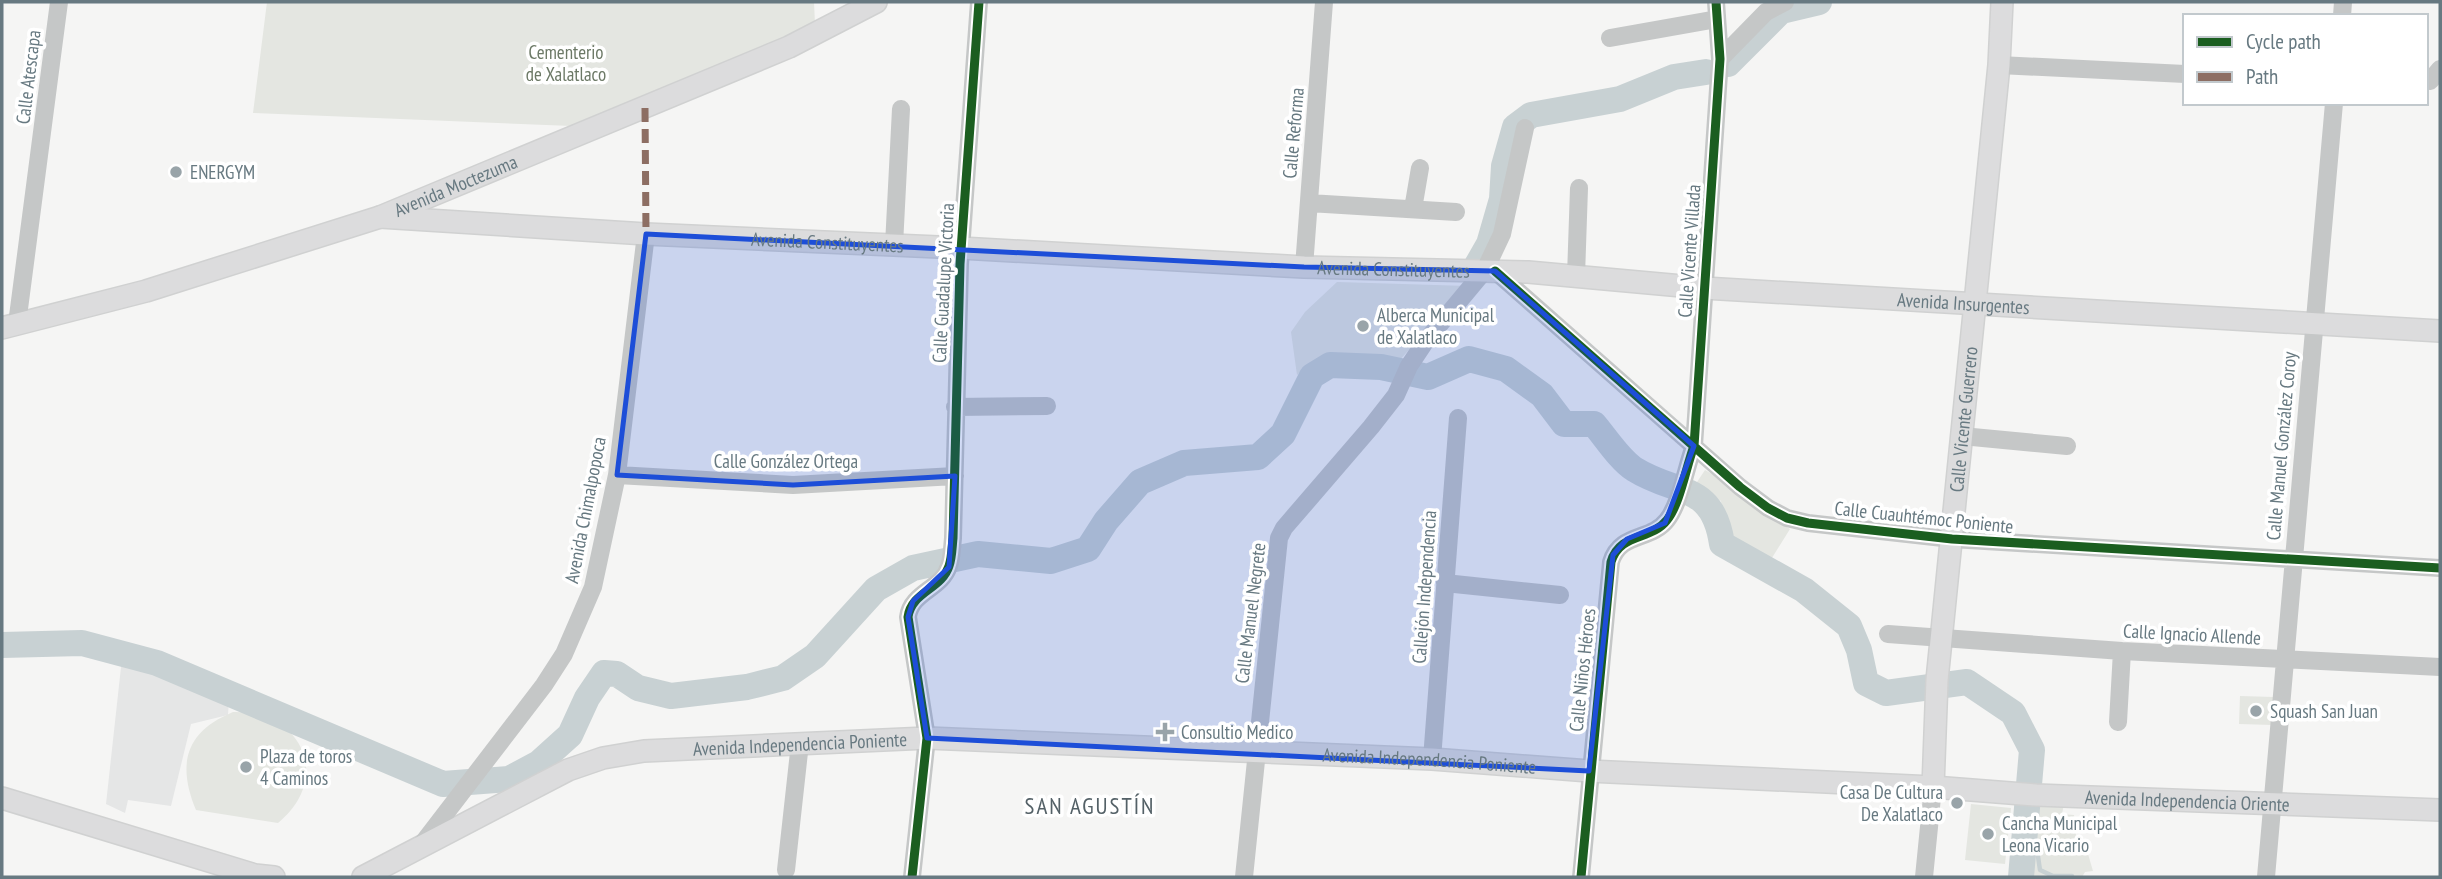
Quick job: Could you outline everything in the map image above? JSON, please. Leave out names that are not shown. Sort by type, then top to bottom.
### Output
[{"type":"main road","name":"Avenida Moctezuma","points":[[9,326],[146,291],[380,217],[789,47],[876,2]]},
{"type":"main road","name":"Calle Vicente Guerrero","points":[[1933,787],[1937,680],[1999,65],[2002,2]]},
{"type":"main road","name":"Avenida Constituyentes","points":[[380,217],[646,234],[1304,267],[1490,270]]},
{"type":"main road","name":"Avenida Insurgentes","points":[[1490,270],[1704,288],[2440,331]]},
{"type":"main road","name":"Avenida Independencia Poniente","points":[[359,877],[568,771],[603,758],[644,751],[928,738],[1432,759],[1589,771],[1933,787]]},
{"type":"main road","name":"Avenida Independencia Oriente","points":[[1933,787],[2036,794],[2440,810]]},
{"type":"main road","points":[[2,798],[263,876]]},
{"type":"street","name":"Calle Atescapa","points":[[9,326],[59,2]]},
{"type":"street","name":"Calle Guadalupe Victoria","points":[[928,738],[909,609],[913,601],[940,580],[949,567],[953,538],[961,248],[979,2]]},
{"type":"street","name":"Calle Reforma","points":[[1304,267],[1324,2]]},
{"type":"street","points":[[1720,59],[1766,12],[1785,2]]},
{"type":"street","points":[[1610,38],[1716,10]]},
{"type":"street","name":"Calle Vicente Villada","points":[[1676,501],[1694,446],[1720,59],[1716,10]]},
{"type":"street","points":[[1999,65],[2183,74]]},
{"type":"street","name":"Calle Manuel González Coroy","points":[[2266,877],[2312,325],[2334,105]]},
{"type":"street","points":[[894,245],[901,109]]},
{"type":"street","points":[[1490,270],[1502,234],[1525,128]]},
{"type":"street","points":[[1413,209],[1420,169]]},
{"type":"street","points":[[1576,276],[1579,188]]},
{"type":"street","points":[[1309,202],[1456,212]]},
{"type":"street","name":"Avenida Chimalpopoca","points":[[419,848],[544,685],[576,629],[593,587],[617,475],[646,234]]},
{"type":"street","name":"Calle Manuel Negrete","points":[[1244,877],[1279,538],[1284,528],[1396,395],[1409,366],[1490,270]]},
{"type":"street","name":"Calle Cuauhtémoc Poniente","points":[[1490,270],[1740,487],[1787,518],[1808,523],[1952,539],[2292,562],[2440,568]]},
{"type":"street","points":[[955,407],[1048,406]]},
{"type":"street","name":"Callejón Independencia","points":[[1432,759],[1458,418]]},
{"type":"street","points":[[1962,436],[2067,446]]},
{"type":"street","name":"Calle González Ortega","points":[[617,475],[779,485],[955,476]]},
{"type":"street","name":"Calle Niños Héroes","points":[[1581,877],[1589,771],[1614,555],[1627,539],[1665,523],[1676,501]]},
{"type":"street","points":[[1445,583],[1560,595]]},
{"type":"street","name":"Calle Ignacio Allende","points":[[1888,634],[2122,652],[2440,667]]},
{"type":"street","points":[[2118,722],[2122,652]]},
{"type":"street","points":[[912,877],[928,738]]},
{"type":"street","points":[[786,870],[800,743]]},
{"type":"street","name":"Calle Vicente Guerrero","points":[[1924,877],[1933,787]]},
{"type":"highlighted area","points":[[646,234],[1304,267],[1495,271],[1694,446],[1665,523],[1627,539],[1613,555],[1589,771],[927,738],[908,617],[913,601],[949,567],[955,476],[793,485],[617,475]]},
{"type":"shaded area","points":[[123,649],[230,684],[228,715],[191,724],[171,806],[128,800],[125,813],[106,804]]},
{"type":"green space","name":"Cementerio de Xalatlaco","points":[[267,2],[814,2],[815,24],[597,127],[253,113]]},
{"type":"green space","name":"Alberca Municipal de Xalatlaco","points":[[1337,282],[1467,286],[1397,363],[1356,355],[1332,355],[1321,358],[1297,375],[1291,332],[1305,312]]},
{"type":"green space","points":[[1705,470],[1735,487],[1744,500],[1790,529],[1770,561],[1739,549],[1724,532],[1721,501],[1695,485]]},
{"type":"green space","name":"Squash San Juan","points":[[2240,696],[2274,697],[2272,725],[2239,724]]},
{"type":"green space","name":"Plaza de toros 4 Caminos","points":[[233,712],[257,714],[277,722],[292,734],[302,750],[306,768],[304,786],[295,805],[278,823],[196,810],[187,778],[189,751],[204,729]]},
{"type":"green space","points":[[2032,797],[2065,799],[2062,814],[2074,815],[2076,835],[2072,843],[2088,854],[2093,871],[2085,872],[2082,877],[2024,877]]},
{"type":"green space","name":"Cancha Municipal Leona Vicario","points":[[1971,804],[2011,808],[2005,864],[1965,860]]},
{"type":"waterway","points":[[1728,64],[1781,11],[1819,2]]},
{"type":"waterway","points":[[1477,265],[1489,244],[1502,199],[1504,166],[1515,127],[1531,115],[1620,99],[1674,77],[1706,72]]},
{"type":"waterway","points":[[2,645],[82,643],[157,663],[443,784],[509,779],[539,763],[570,735],[587,698],[604,673],[617,674],[638,688],[671,696],[747,687],[783,678],[815,656],[876,589],[913,568],[978,554],[1051,561],[1088,549],[1106,521],[1140,482],[1184,463],[1258,457],[1283,434],[1312,376],[1330,365],[1381,367],[1428,377],[1469,359],[1506,369],[1542,395],[1564,424],[1594,424],[1628,465],[1702,500],[1717,524],[1722,544],[1804,590],[1849,626],[1859,650],[1866,683],[1886,693],[1967,682],[2013,713],[2032,750],[2021,877]]},
{"type":"waterway","points":[[2027,815],[2037,825]]},
{"type":"waterway","points":[[2036,843],[2040,870],[2053,876],[2072,876]]},
{"type":"marked path","points":[[645,108],[646,234]]},
{"type":"cycle path","points":[[912,877],[927,738],[908,617],[910,609],[920,596],[945,574],[952,552],[960,264],[979,2]]},
{"type":"cycle path","points":[[1581,877],[1611,562],[1621,546],[1653,531],[1667,520],[1679,495],[1694,446],[1720,59],[1716,2]]},
{"type":"cycle path","points":[[1495,271],[1740,487],[1768,508],[1787,518],[1808,523],[1952,539],[2440,568]]},
{"type":"place","name":"ENERGYM","points":[[176,172]]},
{"type":"place","name":"Alberca Municipal de Xalatlaco","points":[[1363,326]]},
{"type":"place","name":"Squash San Juan","points":[[2256,711]]},
{"type":"place","name":"Consultio Medico","points":[[1165,732]]},
{"type":"place","name":"Plaza de toros 4 Caminos","points":[[246,767]]},
{"type":"place","name":"Casa De Cultura De Xalatlaco","points":[[1957,803]]},
{"type":"place","name":"Cancha Municipal Leona Vicario","points":[[1988,834]]},
{"type":"district","name":"SAN AGUSTÍN","points":[[1090,805]]}]
